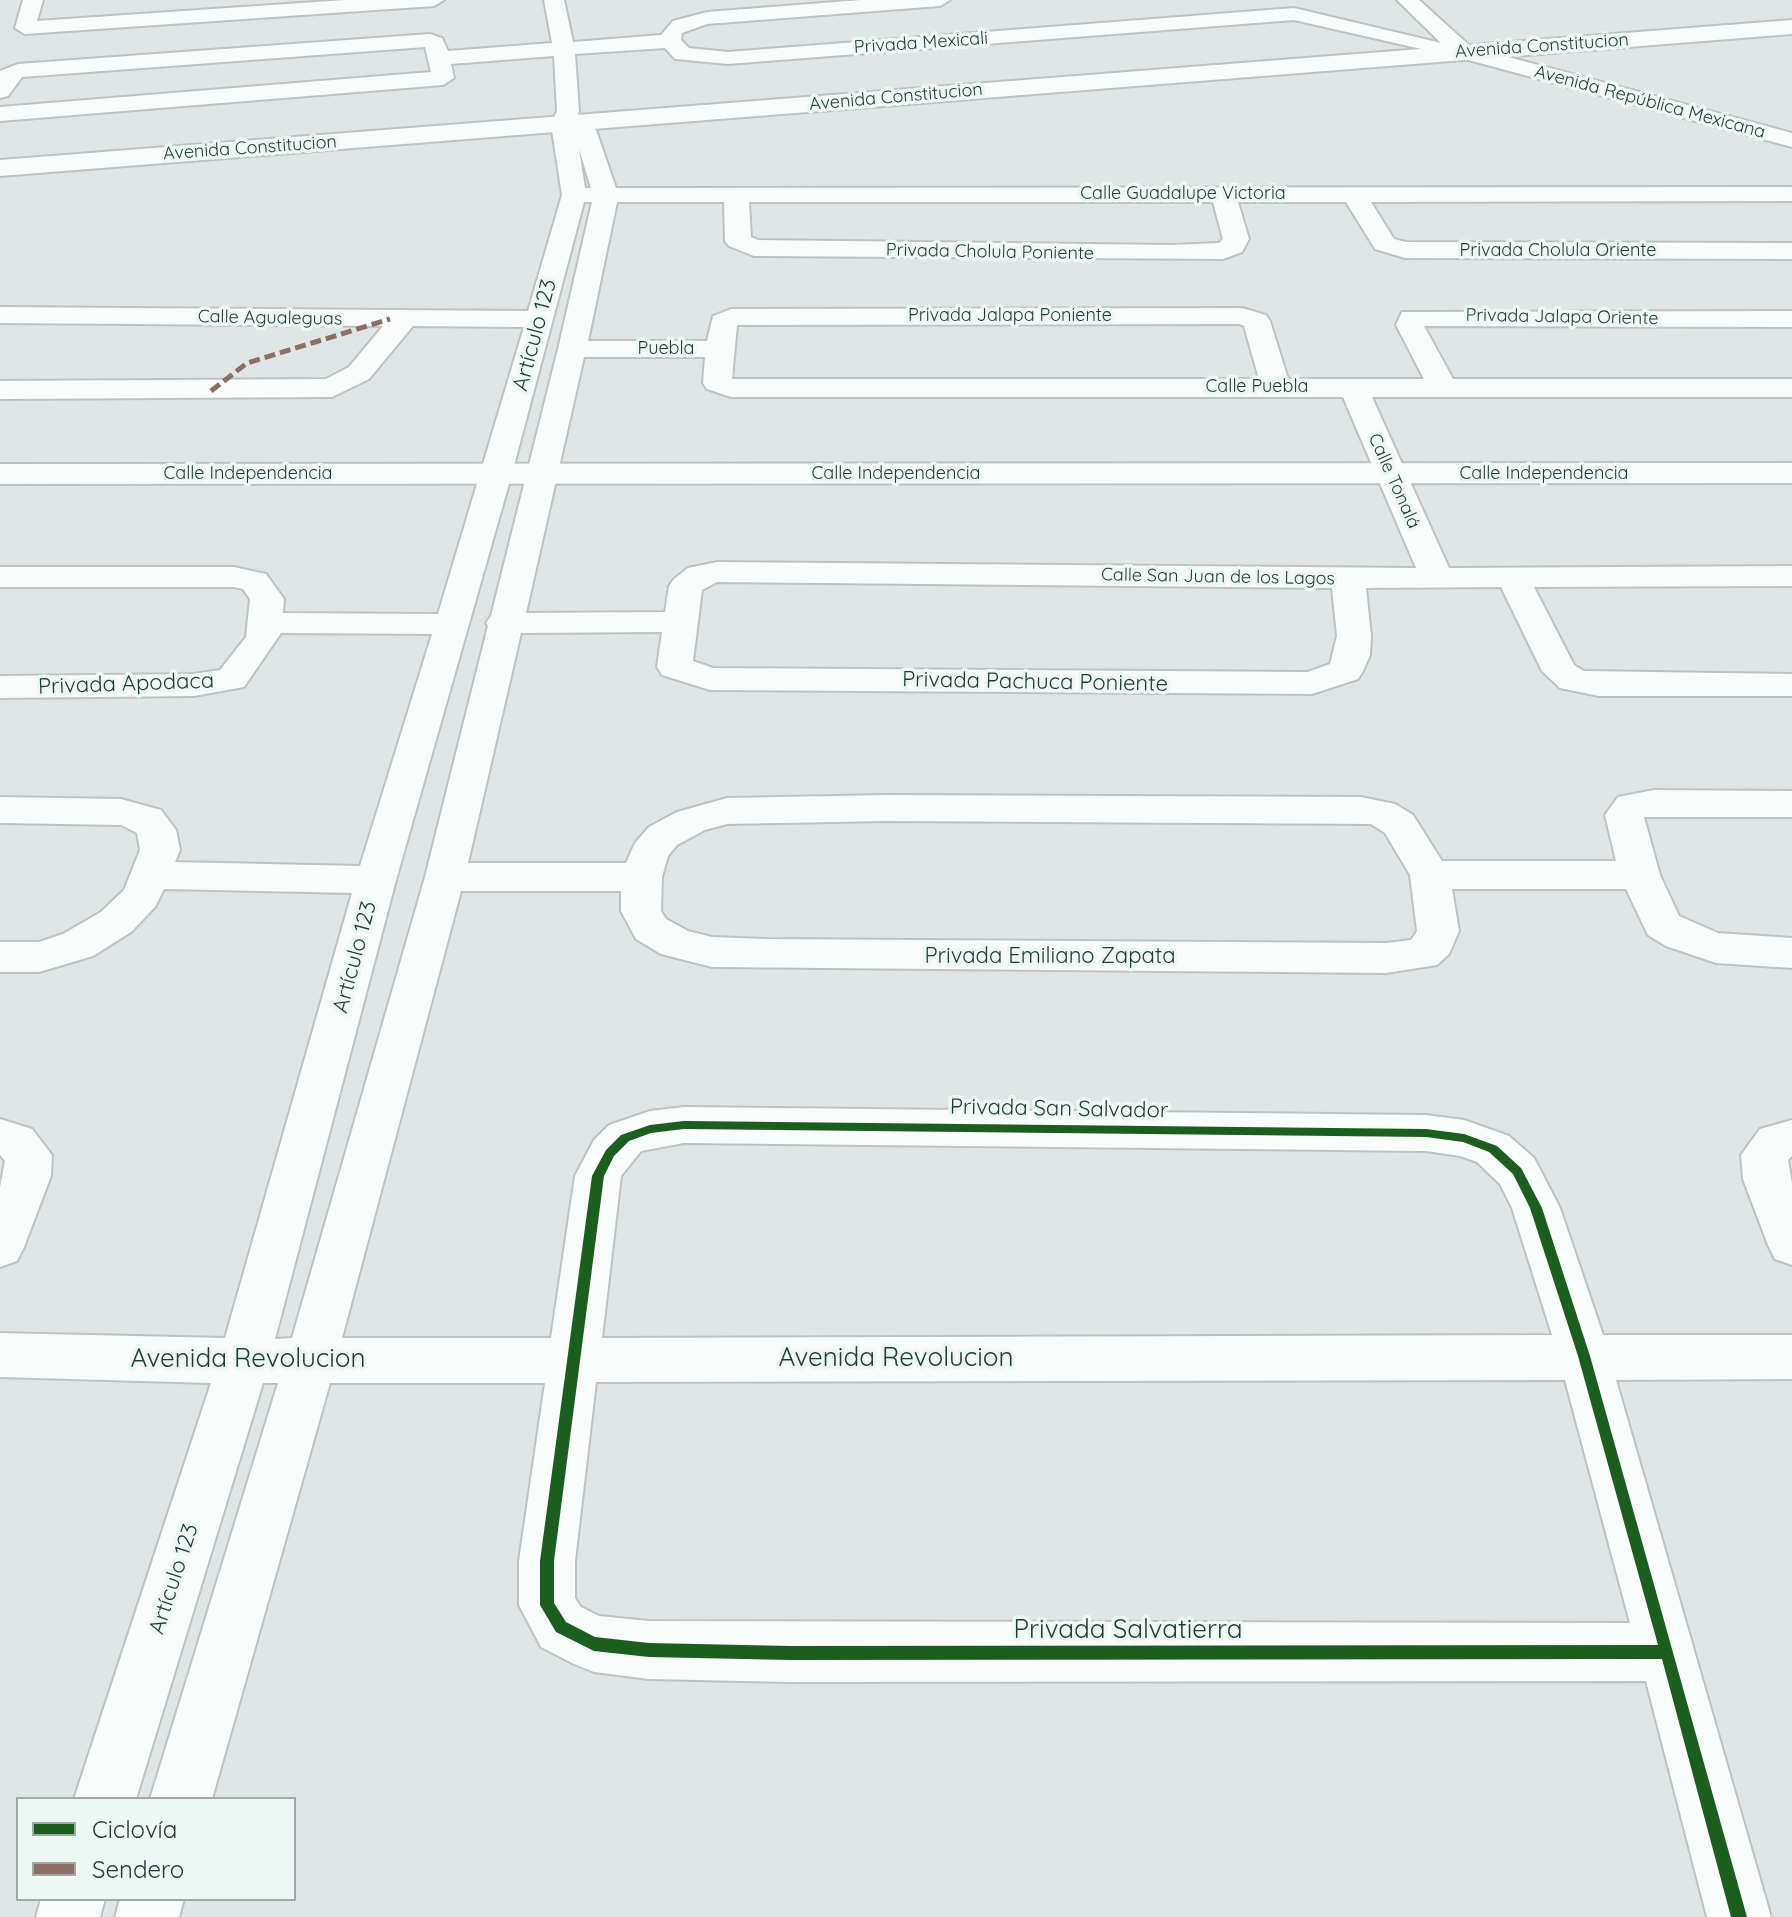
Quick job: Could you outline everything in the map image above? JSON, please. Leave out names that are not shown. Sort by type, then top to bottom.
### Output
[{"type":"street","points":[[25,6],[23,26],[28,28],[434,0]]},
{"type":"street","name":"Artículo 123","points":[[182,1797],[311,1360],[445,877],[503,623],[572,349],[590,195],[570,119],[564,50],[554,0]]},
{"type":"street","name":"Privada Mexicali","points":[[940,0],[707,18],[680,25],[672,31],[670,41],[683,54],[728,58],[1294,14],[1456,48]]},
{"type":"street","name":"Avenida República Mexicana","points":[[1292,0],[1792,140]]},
{"type":"street","points":[[1407,0],[1456,48]]},
{"type":"street","points":[[1101,8],[1162,25]]},
{"type":"street","name":"Avenida Constitucion","points":[[0,168],[1456,48],[1792,27]]},
{"type":"street","points":[[0,91],[12,72],[430,40],[435,42],[443,78],[0,114]]},
{"type":"street","points":[[439,58],[670,41]]},
{"type":"street","name":"Privada Cholula Oriente","points":[[1353,193],[1384,244],[1405,250],[1792,251]]},
{"type":"street","name":"Privada Cholula Poniente","points":[[736,195],[738,241],[754,248],[1171,253],[1223,251],[1233,247],[1236,239],[1223,194]]},
{"type":"street","name":"Calle Guadalupe Victoria","points":[[590,195],[1792,194]]},
{"type":"street","name":"Artículo 123","points":[[106,1797],[244,1361],[376,880],[497,473],[539,319],[590,195]]},
{"type":"street","name":"Calle Agualeguas","points":[[0,315],[539,319]]},
{"type":"street","name":"Privada Jalapa Poniente","points":[[720,349],[723,322],[731,317],[1242,316],[1256,321],[1276,387]]},
{"type":"street","name":"Privada Jalapa Oriente","points":[[1443,387],[1410,325],[1412,318],[1792,319]]},
{"type":"street","points":[[0,390],[332,388],[359,373],[404,319]]},
{"type":"street","name":"Puebla","points":[[572,349],[720,349],[717,383],[722,386]]},
{"type":"street","name":"Calle Puebla","points":[[722,386],[1792,388]]},
{"type":"street","name":"Calle Tonalá","points":[[1353,387],[1436,575]]},
{"type":"street","name":"Calle Independencia","points":[[0,474],[1792,473]]},
{"type":"street","name":"Calle San Juan de los Lagos","points":[[678,622],[691,580],[717,572],[1348,578],[1436,575],[1792,576]]},
{"type":"street","points":[[1511,575],[1560,671],[1573,680],[1599,685],[1792,685]]},
{"type":"street","points":[[0,577],[234,577],[254,581],[262,588],[267,599],[267,623],[453,624]]},
{"type":"street","name":"Privada Pachuca Poniente","points":[[678,622],[675,667],[710,679],[1312,683],[1345,671],[1352,655],[1354,636],[1348,578]]},
{"type":"street","points":[[503,623],[678,622]]},
{"type":"street","name":"Privada Apodaca","points":[[0,687],[214,684],[231,679],[242,668],[256,651],[267,623]]},
{"type":"street","points":[[1792,804],[1654,803],[1632,806],[1624,815],[1640,875],[1663,925],[1681,936],[1726,949],[1792,953]]},
{"type":"street","name":"Privada Emiliano Zapata","points":[[886,808],[1361,810],[1393,818],[1430,875],[1438,915],[1434,943],[1422,954],[1386,958],[712,952],[676,943],[651,929],[641,911],[642,877],[649,852],[663,836],[691,821],[727,811],[886,808]]},
{"type":"street","points":[[0,810],[121,812],[147,819],[156,830],[160,850],[141,897],[116,922],[78,945],[39,957],[0,957]]},
{"type":"street","points":[[152,875],[376,880]]},
{"type":"street","points":[[1430,875],[1640,875]]},
{"type":"street","points":[[445,877],[642,877]]},
{"type":"street","name":"Privada San Salvador","points":[[574,1358],[598,1176],[610,1153],[625,1138],[650,1129],[684,1125],[1426,1133],[1464,1138],[1493,1149],[1517,1171],[1536,1208],[1584,1356]]},
{"type":"street","points":[[0,1137],[16,1142],[29,1155],[28,1176],[0,1247]]},
{"type":"street","points":[[1792,1138],[1776,1142],[1764,1155],[1767,1179],[1792,1245]]},
{"type":"street","name":"Avenida Revolucion","points":[[0,1355],[244,1361],[1792,1357]]},
{"type":"street","points":[[1584,1356],[1739,1917]]},
{"type":"street","name":"Privada Salvatierra","points":[[574,1358],[547,1561],[547,1605],[561,1627],[594,1644],[649,1650],[790,1653],[1667,1652]]},
{"type":"marked path","points":[[211,391],[247,363],[390,319]]},
{"type":"cycle path","points":[[1667,1652],[790,1653],[649,1650],[594,1644],[561,1627],[547,1605],[547,1561],[598,1176],[610,1153],[625,1138],[650,1129],[684,1125],[1426,1133],[1464,1138],[1493,1149],[1517,1171],[1536,1208],[1584,1356],[1667,1652],[1739,1917]]}]
